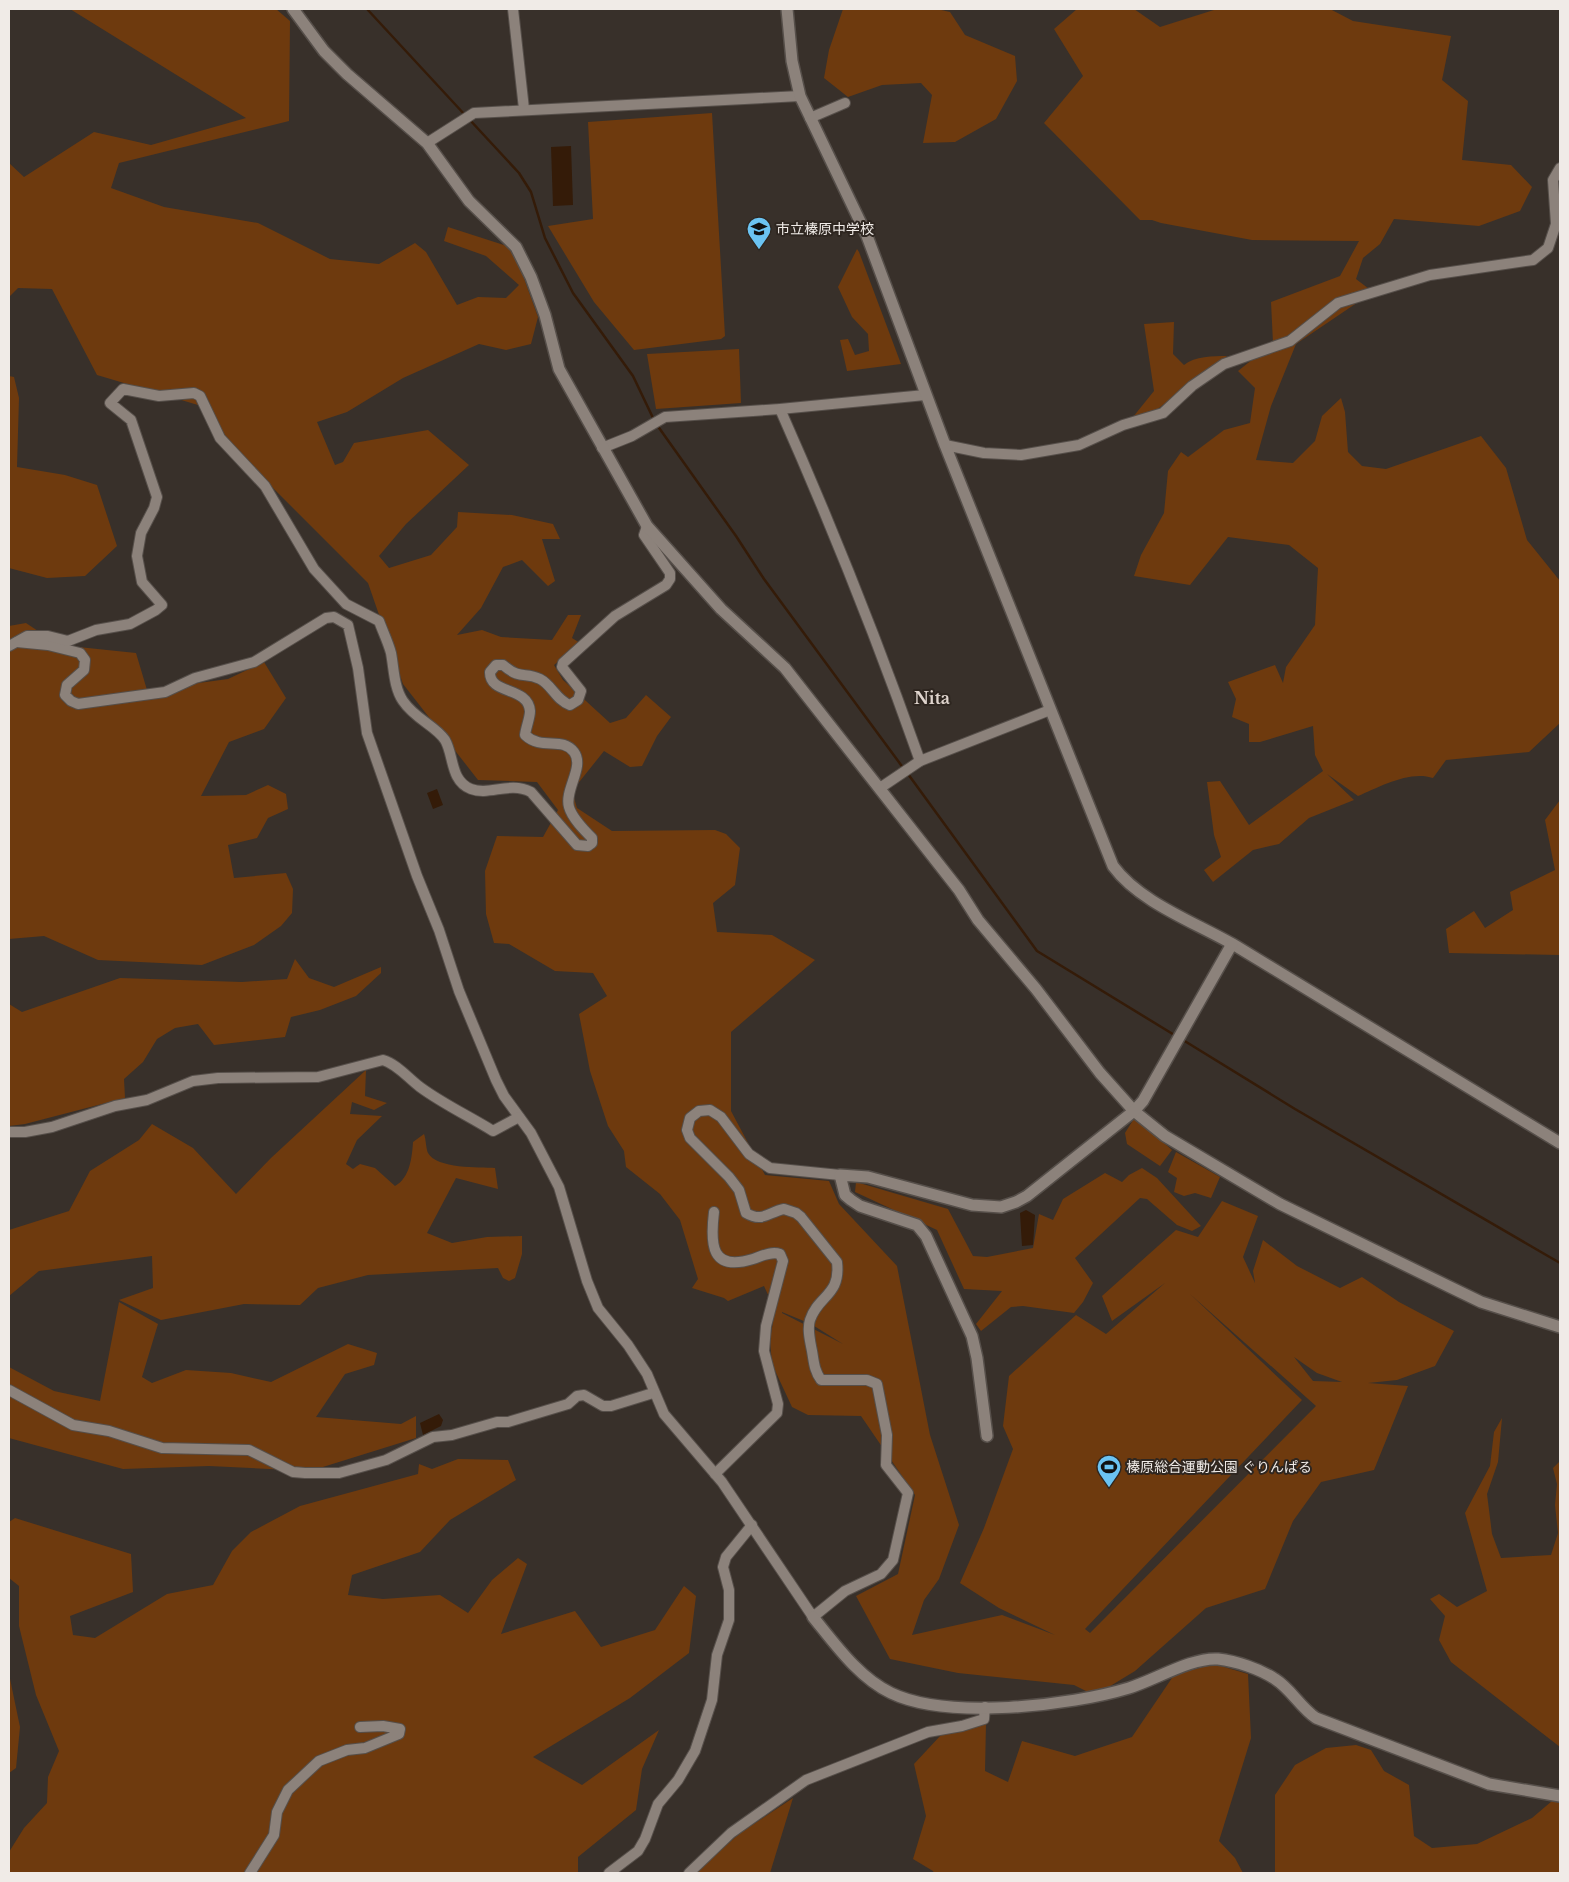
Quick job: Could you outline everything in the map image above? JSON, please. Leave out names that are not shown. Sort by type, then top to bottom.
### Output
[{"type":"street","points":[[293,9],[335,63],[427,143],[469,201],[516,247],[531,277],[559,369],[646,526],[721,610],[785,668],[959,890],[978,920],[1036,989],[1100,1074],[1134,1111],[1165,1136],[1280,1204],[1481,1302],[1560,1325]]},
{"type":"street","points":[[513,9],[524,109]]},
{"type":"street","points":[[787,9],[792,61],[800,96],[867,236],[944,445],[1113,866],[1124,880],[1142,894],[1232,944],[1560,1142]]},
{"type":"street","points":[[427,143],[472,114],[524,109],[800,96]]},
{"type":"street","points":[[810,118],[845,103]]},
{"type":"street","points":[[944,445],[984,453],[1021,455],[1079,445],[1123,425],[1163,412],[1192,386],[1224,364],[1290,341],[1338,303],[1430,275],[1533,260],[1548,248],[1556,224],[1553,180],[1560,168]]},
{"type":"street","points":[[13,644],[27,636],[48,636],[68,641],[96,630],[130,624],[162,605],[142,582],[136,556],[141,533],[154,508],[156,496],[131,420],[110,403],[123,389],[159,396],[194,393],[200,396],[220,438],[265,486],[314,569],[338,597],[357,610],[374,616],[379,621],[391,651],[400,696],[416,717],[440,733],[446,742],[452,765],[464,783],[470,788],[480,790],[510,786],[526,789],[531,792],[577,846],[588,846],[592,843],[592,838],[569,808],[568,794],[577,761],[575,753],[570,748],[559,743],[542,744],[531,740],[525,735],[530,712],[528,704],[522,696],[493,684],[489,678],[490,672],[496,665],[503,664],[514,675],[539,679],[562,702],[570,705],[578,700],[581,691],[562,667],[563,663],[614,616],[666,585],[670,579],[670,573],[644,535],[646,526]]},
{"type":"street","points":[[602,448],[632,436],[665,417],[780,409],[925,395]]},
{"type":"street","points":[[780,409],[817,492],[904,712],[920,761]]},
{"type":"street","points":[[334,617],[338,597]]},
{"type":"street","points":[[13,644],[48,645],[80,653],[85,660],[84,670],[66,686],[64,695],[78,704],[165,692],[195,678],[254,662],[326,618],[334,617],[348,624],[352,635],[367,733],[417,876],[439,930],[459,991],[504,1096],[531,1133],[559,1187],[598,1308],[633,1352],[647,1374],[664,1414],[715,1474],[752,1525],[813,1617],[850,1661],[876,1684],[892,1694],[944,1708],[985,1707],[1085,1700],[1150,1682],[1197,1661],[1221,1660],[1249,1667],[1275,1679],[1306,1711],[1316,1718],[1489,1784],[1560,1796]]},
{"type":"street","points":[[880,788],[920,761],[1050,710]]},
{"type":"street","points":[[813,1617],[846,1591],[881,1574],[893,1560],[908,1493],[886,1465],[887,1435],[877,1384],[867,1380],[821,1380],[815,1371],[809,1332],[810,1320],[834,1288],[838,1271],[837,1262],[796,1213],[784,1209],[764,1217],[754,1218],[746,1213],[738,1190],[729,1177],[690,1138],[687,1130],[690,1118],[699,1111],[710,1110],[720,1117],[749,1154],[770,1168],[868,1177],[972,1204],[1001,1207],[1027,1196],[1134,1111],[1143,1100],[1232,944]]},
{"type":"street","points":[[9,1132],[25,1132],[52,1127],[115,1106],[147,1100],[193,1081],[218,1078],[318,1077],[383,1060],[390,1062],[442,1101],[494,1131],[520,1117]]},
{"type":"street","points":[[840,1175],[845,1195],[851,1200],[860,1206],[917,1225],[926,1236],[972,1336],[977,1358],[987,1436]]},
{"type":"street","points":[[714,1212],[711,1234],[715,1252],[720,1259],[729,1263],[741,1262],[774,1252],[780,1254],[783,1261],[766,1326],[764,1351],[778,1404],[777,1413],[715,1474]]},
{"type":"street","points":[[9,1390],[73,1425],[108,1431],[162,1448],[249,1450],[293,1472],[305,1473],[339,1473],[386,1460],[433,1437],[452,1435],[497,1422],[508,1422],[568,1404],[578,1396],[584,1395],[603,1406],[611,1406],[654,1392]]},
{"type":"street","points":[[609,1873],[638,1851],[645,1840],[658,1804],[678,1780],[698,1744],[712,1700],[717,1655],[729,1620],[729,1590],[723,1567],[726,1557],[752,1525]]},
{"type":"street","points":[[689,1873],[731,1833],[806,1780],[928,1732],[962,1726],[984,1719],[985,1707]]},
{"type":"street","points":[[250,1873],[274,1835],[277,1812],[288,1790],[319,1761],[347,1750],[365,1748],[399,1734],[400,1729],[383,1726],[360,1727]]},
{"type":"shaded area","points":[[70,9],[276,9],[290,21],[289,121],[119,163],[111,188],[164,207],[258,223],[330,259],[379,264],[415,243],[426,252],[457,305],[478,297],[506,298],[519,285],[486,256],[444,241],[448,227],[513,248],[538,317],[531,344],[506,350],[479,344],[403,378],[347,412],[317,422],[335,465],[343,462],[354,443],[428,430],[469,465],[406,524],[379,556],[389,568],[431,555],[457,527],[458,512],[512,515],[553,524],[560,539],[542,539],[555,581],[548,586],[522,560],[503,567],[481,608],[457,635],[482,630],[501,637],[552,640],[568,615],[581,615],[572,638],[580,643],[554,665],[563,680],[610,723],[626,718],[646,695],[671,717],[657,736],[642,766],[630,767],[604,751],[572,791],[577,808],[612,831],[715,830],[726,834],[740,848],[735,885],[713,903],[717,932],[772,935],[815,960],[731,1032],[731,1111],[765,1175],[829,1181],[839,1204],[897,1266],[930,1435],[959,1525],[939,1579],[924,1600],[912,1635],[1002,1615],[1055,1635],[999,1608],[960,1583],[984,1528],[1013,1449],[1003,1426],[1009,1376],[1076,1315],[1106,1334],[1165,1283],[1112,1321],[1102,1296],[1176,1230],[1198,1237],[1222,1201],[1258,1216],[1243,1257],[1255,1283],[1253,1271],[1263,1240],[1297,1266],[1340,1288],[1362,1277],[1399,1302],[1454,1331],[1435,1366],[1397,1380],[1368,1383],[1408,1386],[1374,1470],[1321,1482],[1293,1521],[1265,1589],[1206,1608],[1135,1671],[1107,1688],[1088,1692],[1074,1685],[958,1673],[890,1659],[856,1596],[898,1574],[915,1495],[861,1416],[808,1415],[792,1407],[772,1364],[770,1340],[775,1310],[764,1286],[728,1301],[692,1288],[698,1279],[680,1220],[660,1194],[626,1167],[624,1151],[608,1126],[590,1071],[579,1014],[607,996],[593,973],[555,971],[509,944],[494,943],[486,914],[485,871],[497,836],[543,837],[558,810],[537,782],[478,780],[403,684],[368,583],[260,475],[198,405],[97,375],[52,289],[18,288],[9,297],[9,163],[24,177],[94,132],[151,145],[246,118]],"holes":[[[1190,1294],[1316,1406],[1090,1633],[1085,1629],[1302,1400]],[[782,1313],[811,1324],[843,1344]],[[1294,1357],[1317,1373],[1342,1382],[1313,1381]]]},
{"type":"shaded area","points":[[843,9],[937,9],[950,12],[965,35],[1015,56],[1017,81],[996,119],[955,142],[923,143],[932,95],[921,83],[882,85],[848,97],[824,78],[829,50]]},
{"type":"shaded area","points":[[1077,9],[1134,9],[1160,27],[1217,9],[1330,9],[1353,21],[1451,36],[1442,80],[1468,101],[1462,160],[1511,165],[1532,187],[1520,211],[1479,226],[1394,219],[1380,244],[1363,258],[1356,279],[1373,292],[1296,344],[1271,406],[1256,460],[1293,463],[1315,441],[1322,416],[1341,398],[1345,412],[1348,452],[1362,466],[1386,469],[1481,436],[1506,468],[1527,540],[1560,581],[1560,723],[1529,752],[1446,760],[1433,778],[1415,776],[1405,778],[1385,784],[1358,796],[1327,774],[1354,800],[1309,818],[1279,844],[1253,850],[1213,882],[1204,870],[1221,857],[1214,835],[1207,782],[1220,781],[1249,825],[1323,771],[1315,755],[1313,726],[1260,742],[1249,742],[1249,724],[1232,717],[1236,699],[1228,682],[1275,665],[1283,683],[1286,667],[1315,625],[1318,568],[1289,545],[1228,537],[1190,585],[1134,576],[1141,555],[1164,513],[1168,471],[1181,452],[1188,457],[1224,430],[1250,423],[1255,388],[1238,371],[1273,343],[1271,302],[1340,276],[1359,241],[1252,240],[1152,220],[1140,220],[1044,123],[1083,76],[1054,29]]},
{"type":"shaded area","points":[[712,113],[725,336],[721,339],[634,350],[594,302],[548,226],[593,219],[588,122]]},
{"type":"shaded area","points":[[571,146],[573,205],[553,206],[551,147]]},
{"type":"shaded area","points":[[857,249],[901,364],[847,371],[840,340],[848,339],[855,355],[869,351],[868,334],[852,317],[838,287]]},
{"type":"shaded area","points":[[1174,322],[1173,354],[1184,365],[1199,358],[1227,356],[1155,411],[1133,417],[1154,391],[1144,324]]},
{"type":"shaded area","points":[[739,349],[741,403],[656,409],[647,354]]},
{"type":"shaded area","points":[[9,376],[14,377],[19,398],[17,467],[65,475],[97,485],[117,546],[85,576],[47,578],[9,568]]},
{"type":"shaded area","points":[[26,623],[59,645],[136,653],[147,690],[228,679],[264,662],[286,698],[264,729],[229,742],[201,796],[246,795],[268,785],[286,794],[288,809],[268,818],[257,838],[228,845],[234,878],[286,873],[293,889],[292,913],[281,926],[254,945],[202,965],[98,960],[44,936],[9,939],[9,626]]},
{"type":"shaded area","points":[[437,789],[443,805],[433,809],[427,793]]},
{"type":"shaded area","points":[[1560,800],[1560,955],[1449,953],[1446,929],[1474,911],[1485,928],[1513,910],[1510,892],[1555,870],[1545,820]]},
{"type":"shaded area","points":[[295,959],[309,978],[334,987],[381,967],[381,973],[356,996],[320,1010],[291,1017],[285,1037],[214,1045],[198,1024],[175,1028],[157,1039],[143,1062],[124,1079],[125,1098],[25,1124],[9,1126],[9,1004],[22,1012],[120,978],[242,982],[287,979]]},
{"type":"shaded area","points":[[366,1070],[365,1096],[387,1103],[374,1110],[352,1102],[350,1114],[382,1116],[357,1140],[346,1164],[353,1169],[360,1164],[375,1168],[395,1186],[407,1173],[413,1142],[424,1134],[428,1153],[440,1162],[449,1165],[495,1168],[498,1189],[456,1178],[427,1233],[452,1243],[487,1237],[522,1236],[522,1254],[515,1278],[509,1281],[503,1278],[498,1268],[368,1275],[318,1288],[300,1305],[244,1304],[161,1320],[119,1300],[153,1288],[152,1256],[39,1271],[9,1296],[9,1230],[69,1211],[90,1171],[139,1140],[152,1124],[193,1148],[236,1194],[271,1158]]},
{"type":"shaded area","points":[[1135,1117],[1172,1150],[1160,1166],[1127,1144],[1125,1133]]},
{"type":"shaded area","points":[[1176,1152],[1220,1177],[1211,1198],[1195,1193],[1184,1196],[1174,1192],[1177,1178],[1168,1172]]},
{"type":"shaded area","points":[[1142,1168],[1157,1178],[1201,1226],[1192,1231],[1177,1225],[1147,1199],[1140,1198],[1075,1258],[1093,1283],[1083,1302],[1074,1313],[1023,1306],[1011,1307],[981,1331],[976,1324],[1002,1291],[964,1289],[937,1230],[855,1192],[856,1182],[948,1209],[973,1256],[987,1257],[1033,1248],[1039,1214],[1053,1220],[1063,1199],[1105,1173],[1122,1182],[1129,1175]]},
{"type":"shaded area","points":[[1026,1210],[1035,1215],[1033,1245],[1022,1246],[1020,1213]]},
{"type":"shaded area","points":[[119,1302],[158,1324],[142,1377],[152,1383],[186,1370],[231,1373],[271,1382],[348,1344],[377,1353],[374,1365],[345,1374],[316,1417],[401,1424],[416,1416],[416,1438],[310,1471],[209,1466],[123,1469],[9,1438],[9,1367],[54,1391],[100,1401]]},
{"type":"shaded area","points":[[439,1414],[443,1420],[441,1426],[423,1435],[420,1423]]},
{"type":"shaded area","points":[[1502,1418],[1498,1462],[1487,1494],[1492,1534],[1501,1558],[1551,1555],[1558,1533],[1555,1505],[1557,1484],[1553,1468],[1560,1461],[1560,1747],[1451,1662],[1439,1640],[1445,1616],[1430,1599],[1439,1594],[1457,1607],[1487,1591],[1465,1513],[1490,1466],[1494,1432]]},
{"type":"shaded area","points":[[458,1459],[508,1460],[516,1480],[450,1520],[420,1552],[352,1575],[348,1595],[383,1599],[440,1595],[468,1613],[492,1580],[518,1558],[527,1564],[501,1634],[575,1611],[601,1647],[655,1630],[684,1586],[696,1596],[689,1653],[630,1698],[533,1757],[582,1785],[659,1730],[642,1769],[636,1810],[578,1857],[578,1873],[9,1873],[9,1852],[24,1828],[47,1803],[48,1777],[59,1751],[36,1695],[19,1626],[19,1586],[9,1578],[9,1522],[15,1518],[131,1554],[133,1592],[70,1616],[73,1635],[95,1638],[167,1594],[213,1585],[232,1551],[251,1532],[300,1506],[418,1474],[419,1464],[432,1469]]},
{"type":"shaded area","points":[[1214,1664],[1248,1674],[1251,1738],[1219,1841],[1235,1858],[1243,1873],[934,1873],[913,1859],[926,1816],[914,1764],[941,1735],[986,1723],[985,1771],[1008,1782],[1022,1741],[1075,1756],[1132,1737],[1174,1675]]},
{"type":"shaded area","points":[[9,1674],[20,1727],[16,1768],[9,1773]]},
{"type":"shaded area","points":[[1356,1745],[1371,1750],[1384,1771],[1409,1785],[1414,1836],[1432,1848],[1477,1844],[1532,1818],[1552,1801],[1560,1803],[1560,1873],[1275,1873],[1275,1795],[1295,1765],[1326,1748]]},
{"type":"shaded area","points":[[793,1798],[770,1873],[695,1873],[740,1833]]},
{"type":"waterway","points":[[367,9],[465,115]]},
{"type":"waterway","points":[[469,119],[519,173],[531,192],[545,238],[573,293],[633,376],[654,420]]},
{"type":"waterway","points":[[657,425],[736,536],[764,579],[904,769]]},
{"type":"waterway","points":[[908,774],[1037,951],[1176,1036]]},
{"type":"waterway","points":[[1183,1040],[1295,1109],[1560,1263]]},
{"type":"place","name":"市立榛原中学校","points":[[759,250]]},
{"type":"place","name":"榛原総合運動公園 ぐりんぱる","points":[[1109,1488]]},
{"type":"district","name":"Nita","points":[[932,698]]}]
